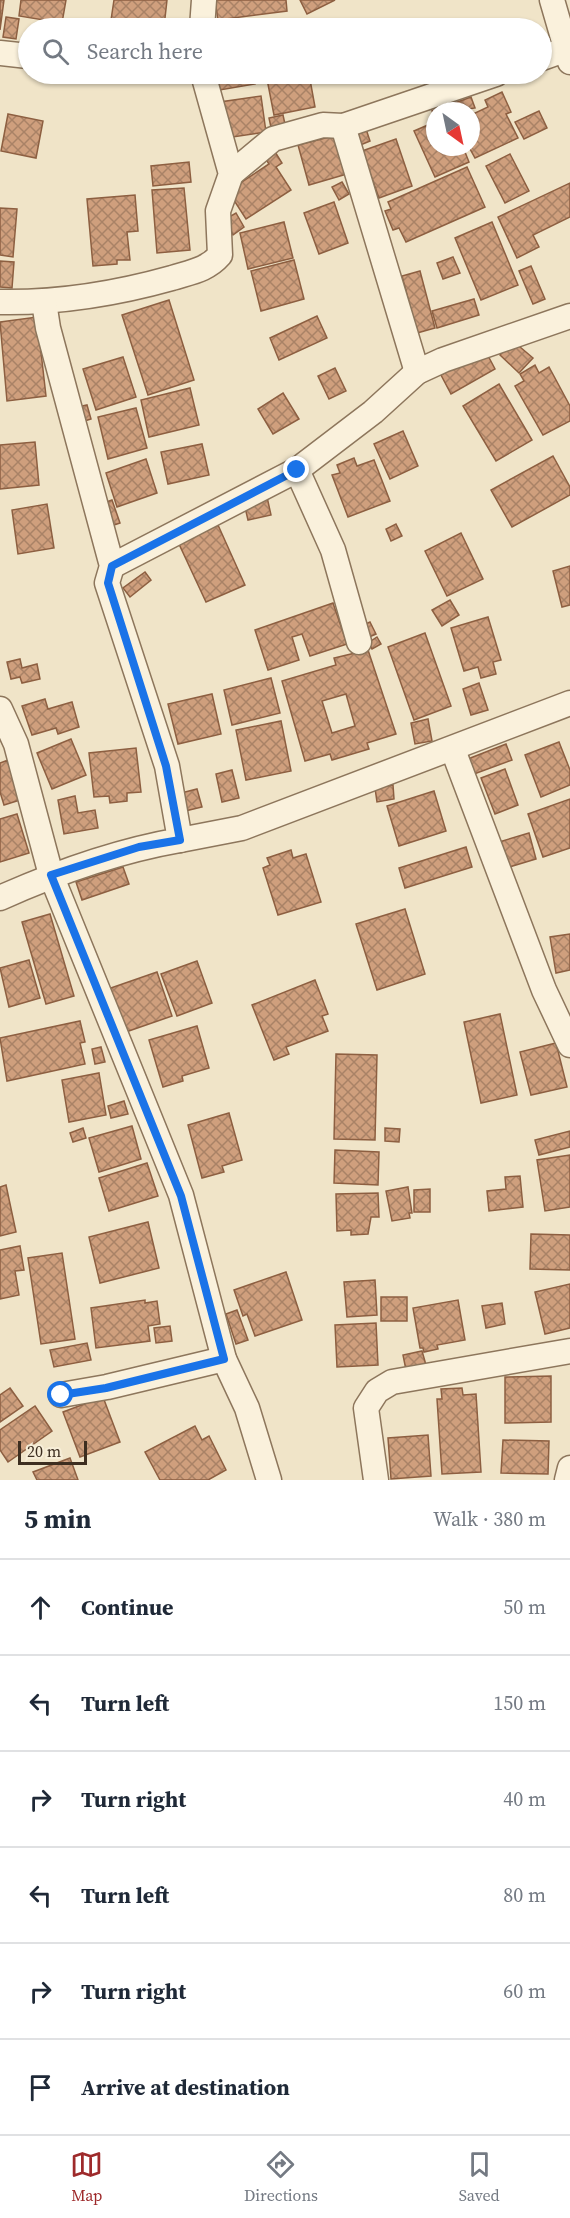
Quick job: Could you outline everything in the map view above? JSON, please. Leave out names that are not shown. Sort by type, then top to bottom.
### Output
[{"type":"street","points":[[203,18],[204,0]]},
{"type":"street","points":[[552,0],[569,56],[552,57]]},
{"type":"street","points":[[0,53],[18,55]]},
{"type":"street","points":[[206,84],[231,174]]},
{"type":"street","points":[[0,302],[44,302],[126,291],[210,267],[220,255],[218,211],[231,174],[273,139],[323,125],[343,126],[467,84]]},
{"type":"street","points":[[343,126],[417,372]]},
{"type":"street","points":[[44,302],[48,328],[112,566],[108,583],[166,766],[180,840]]},
{"type":"street","points":[[112,566],[297,470],[373,412],[417,372],[443,360],[570,316]]},
{"type":"street","points":[[297,470],[333,550],[359,642]]},
{"type":"street","points":[[0,898],[51,875],[139,847],[242,828],[570,704]]},
{"type":"street","points":[[0,709],[16,744],[51,875],[181,1196],[224,1359],[247,1408],[269,1480]]},
{"type":"street","points":[[453,750],[544,990],[570,1045]]},
{"type":"street","points":[[376,1480],[366,1408],[377,1391],[392,1382],[570,1351]]},
{"type":"street","points":[[61,1395],[106,1388],[224,1359]]},
{"type":"street","points":[[567,1480],[570,1468]]},
{"type":"building","points":[[0,0],[4,0],[0,30]]},
{"type":"building","points":[[21,0],[66,0],[63,18],[19,16]]},
{"type":"building","points":[[114,0],[167,0],[165,18],[111,18]]},
{"type":"building","points":[[215,0],[286,0],[287,11],[218,18]]},
{"type":"building","points":[[300,0],[335,0],[307,14]]},
{"type":"building","points":[[6,17],[18,19],[16,39],[3,37]]},
{"type":"building","points":[[213,84],[255,84],[214,91]]},
{"type":"building","points":[[268,84],[311,84],[315,107],[274,115]]},
{"type":"building","points":[[502,92],[511,112],[506,114],[518,138],[480,156],[480,111],[488,107],[485,100]]},
{"type":"building","points":[[261,96],[266,132],[226,138],[220,102]]},
{"type":"building","points":[[471,97],[473,102],[457,102]]},
{"type":"building","points":[[539,111],[547,128],[524,139],[515,122]]},
{"type":"building","points":[[8,114],[43,121],[36,158],[1,151]]},
{"type":"building","points":[[283,115],[286,129],[272,132],[269,118]]},
{"type":"building","points":[[365,126],[370,141],[353,148],[348,132]]},
{"type":"building","points":[[426,126],[426,156],[467,156],[469,162],[435,177],[414,131]]},
{"type":"building","points":[[337,135],[347,174],[309,185],[298,145]]},
{"type":"building","points":[[396,139],[412,186],[379,198],[362,151]]},
{"type":"building","points":[[272,147],[282,163],[276,167],[291,190],[246,219],[228,191],[269,164],[262,153]]},
{"type":"building","points":[[510,154],[529,191],[505,203],[486,166]]},
{"type":"building","points":[[189,162],[191,182],[153,186],[151,166]]},
{"type":"building","points":[[467,167],[485,207],[406,242],[399,228],[393,230],[385,211],[391,209],[388,202]]},
{"type":"building","points":[[342,182],[349,194],[339,200],[332,187]]},
{"type":"building","points":[[570,183],[570,217],[533,235],[539,247],[517,258],[498,217]]},
{"type":"building","points":[[184,188],[190,250],[157,253],[152,190]]},
{"type":"building","points":[[135,195],[138,231],[127,232],[130,260],[117,260],[117,264],[93,266],[87,199]]},
{"type":"building","points":[[334,202],[348,243],[319,254],[304,213]]},
{"type":"building","points":[[0,208],[17,209],[13,257],[0,255]]},
{"type":"building","points":[[236,213],[244,227],[233,235],[224,220]]},
{"type":"building","points":[[284,222],[293,258],[248,269],[240,233]]},
{"type":"building","points":[[492,222],[518,285],[481,300],[455,238]]},
{"type":"building","points":[[453,257],[460,273],[443,279],[437,263]]},
{"type":"building","points":[[294,260],[304,299],[261,311],[251,271]]},
{"type":"building","points":[[0,261],[14,262],[12,288],[0,287]]},
{"type":"building","points":[[531,266],[545,299],[533,304],[519,271]]},
{"type":"building","points":[[420,271],[435,328],[417,333],[402,276]]},
{"type":"building","points":[[474,299],[479,315],[437,328],[432,311]]},
{"type":"building","points":[[169,300],[194,380],[148,395],[122,315]]},
{"type":"building","points":[[317,316],[327,338],[279,360],[270,338]]},
{"type":"building","points":[[37,317],[46,396],[7,401],[0,322]]},
{"type":"building","points":[[513,341],[533,358],[519,373],[500,355]]},
{"type":"building","points":[[485,350],[495,369],[451,394],[441,375]]},
{"type":"building","points":[[123,357],[136,397],[96,410],[83,369]]},
{"type":"building","points":[[535,365],[539,373],[549,367],[570,406],[570,421],[543,435],[515,386],[524,381],[520,374]]},
{"type":"building","points":[[335,368],[346,391],[329,399],[318,376]]},
{"type":"building","points":[[499,384],[532,440],[496,461],[463,406]]},
{"type":"building","points":[[190,388],[199,425],[149,437],[141,400]]},
{"type":"building","points":[[283,393],[299,419],[273,434],[258,409]]},
{"type":"building","points":[[87,405],[91,419],[78,423],[73,408]]},
{"type":"building","points":[[136,408],[147,448],[108,459],[98,417]]},
{"type":"building","points":[[403,431],[418,466],[390,479],[374,444]]},
{"type":"building","points":[[35,442],[39,485],[0,489],[0,445]]},
{"type":"building","points":[[202,444],[209,475],[168,484],[161,452]]},
{"type":"building","points":[[553,456],[570,487],[570,495],[512,527],[491,490]]},
{"type":"building","points":[[354,458],[357,466],[374,460],[390,501],[348,517],[332,475],[340,473],[337,465]]},
{"type":"building","points":[[146,459],[157,493],[117,507],[106,473]]},
{"type":"building","points":[[267,497],[271,515],[248,520],[244,503]]},
{"type":"building","points":[[112,500],[120,523],[108,527],[101,504]]},
{"type":"building","points":[[47,504],[54,548],[18,554],[12,510]]},
{"type":"building","points":[[396,524],[402,536],[391,541],[386,529]]},
{"type":"building","points":[[218,525],[245,585],[206,602],[179,544]]},
{"type":"building","points":[[461,533],[483,579],[447,596],[425,551]]},
{"type":"building","points":[[570,566],[570,605],[562,607],[553,571]]},
{"type":"building","points":[[145,572],[151,580],[130,597],[123,588]]},
{"type":"building","points":[[450,600],[459,615],[442,626],[432,610]]},
{"type":"building","points":[[333,603],[347,644],[310,656],[302,634],[292,637],[299,660],[268,670],[255,630]]},
{"type":"building","points":[[488,617],[501,660],[493,662],[496,674],[481,678],[478,667],[464,671],[451,628]]},
{"type":"building","points":[[370,622],[376,634],[362,640],[357,628]]},
{"type":"building","points":[[425,633],[451,706],[414,720],[388,647]]},
{"type":"building","points":[[377,637],[381,644],[372,649],[368,643]]},
{"type":"building","points":[[368,650],[396,734],[367,743],[369,749],[332,760],[330,754],[305,761],[282,681],[336,665],[334,658]],"holes":[[[346,694],[355,726],[332,733],[322,701]]]},
{"type":"building","points":[[20,659],[22,668],[37,664],[40,679],[22,683],[20,677],[11,679],[7,662]]},
{"type":"building","points":[[271,678],[280,713],[232,725],[224,690]]},
{"type":"building","points":[[479,683],[488,710],[471,715],[463,689]]},
{"type":"building","points":[[212,694],[221,734],[178,744],[168,704]]},
{"type":"building","points":[[45,699],[48,709],[72,702],[79,727],[58,734],[56,728],[32,735],[22,706]]},
{"type":"building","points":[[428,719],[432,741],[415,744],[411,723]]},
{"type":"building","points":[[281,721],[291,771],[246,780],[236,730]]},
{"type":"building","points":[[71,739],[86,775],[52,789],[37,753]]},
{"type":"building","points":[[559,742],[570,770],[570,785],[541,797],[525,755]]},
{"type":"building","points":[[506,744],[512,760],[474,774],[468,759]]},
{"type":"building","points":[[136,748],[141,792],[127,793],[127,801],[110,803],[109,796],[94,797],[89,753]]},
{"type":"building","points":[[8,760],[20,800],[4,805],[0,792],[0,763]]},
{"type":"building","points":[[505,769],[518,805],[495,814],[481,778]]},
{"type":"building","points":[[232,770],[239,798],[222,802],[216,774]]},
{"type":"building","points":[[393,785],[394,799],[377,802],[375,788]]},
{"type":"building","points":[[197,789],[202,807],[185,811],[181,793]]},
{"type":"building","points":[[434,791],[446,831],[399,846],[387,806]]},
{"type":"building","points":[[75,796],[78,813],[95,810],[98,828],[64,834],[58,800]]},
{"type":"building","points":[[570,799],[570,848],[543,857],[528,814]]},
{"type":"building","points":[[17,814],[29,853],[0,862],[0,819]]},
{"type":"building","points":[[529,833],[536,859],[506,868],[499,842]]},
{"type":"building","points":[[466,847],[472,867],[405,888],[399,868]]},
{"type":"building","points":[[291,850],[293,858],[306,854],[321,902],[278,915],[263,868],[270,865],[267,858]]},
{"type":"building","points":[[123,867],[129,884],[82,900],[76,882]]},
{"type":"building","points":[[405,909],[425,974],[377,990],[356,924]]},
{"type":"building","points":[[50,914],[74,996],[46,1004],[22,922]]},
{"type":"building","points":[[570,934],[570,970],[556,973],[550,937]]},
{"type":"building","points":[[29,960],[40,998],[9,1007],[0,968]]},
{"type":"building","points":[[197,961],[212,1003],[177,1016],[161,974]]},
{"type":"building","points":[[157,972],[172,1016],[123,1033],[108,989]]},
{"type":"building","points":[[315,980],[328,1014],[322,1016],[328,1031],[286,1047],[289,1054],[274,1060],[252,1005]]},
{"type":"building","points":[[500,1014],[517,1095],[481,1103],[464,1022]]},
{"type":"building","points":[[80,1021],[85,1042],[80,1043],[85,1064],[7,1081],[0,1038]]},
{"type":"building","points":[[197,1026],[209,1068],[182,1076],[183,1081],[163,1087],[149,1040]]},
{"type":"building","points":[[556,1043],[567,1087],[531,1095],[520,1052]]},
{"type":"building","points":[[101,1047],[105,1062],[95,1064],[92,1049]]},
{"type":"building","points":[[336,1054],[377,1055],[375,1140],[334,1139]]},
{"type":"building","points":[[99,1073],[106,1115],[69,1122],[62,1080]]},
{"type":"building","points":[[124,1101],[128,1114],[111,1118],[108,1106]]},
{"type":"building","points":[[229,1113],[242,1160],[222,1166],[224,1172],[202,1178],[188,1125]]},
{"type":"building","points":[[132,1126],[141,1159],[99,1172],[89,1138]]},
{"type":"building","points":[[83,1128],[86,1138],[73,1142],[70,1133]]},
{"type":"building","points":[[385,1128],[400,1129],[399,1142],[385,1141]]},
{"type":"building","points":[[570,1131],[570,1147],[539,1155],[535,1140]]},
{"type":"building","points":[[335,1150],[379,1152],[378,1185],[334,1183]]},
{"type":"building","points":[[570,1155],[570,1207],[545,1211],[537,1160]]},
{"type":"building","points":[[147,1163],[158,1196],[109,1211],[99,1178]]},
{"type":"building","points":[[520,1176],[523,1207],[489,1211],[487,1191],[506,1189],[505,1177]]},
{"type":"building","points":[[6,1185],[16,1232],[0,1236],[0,1187]]},
{"type":"building","points":[[408,1187],[412,1213],[409,1213],[410,1218],[392,1221],[386,1191]]},
{"type":"building","points":[[430,1189],[430,1212],[414,1212],[414,1190]]},
{"type":"building","points":[[378,1193],[379,1217],[371,1217],[368,1234],[351,1235],[351,1230],[337,1231],[336,1194]]},
{"type":"building","points":[[148,1222],[159,1268],[100,1283],[89,1237]]},
{"type":"building","points":[[531,1234],[570,1235],[570,1270],[530,1269]]},
{"type":"building","points":[[20,1246],[24,1270],[15,1271],[19,1295],[0,1299],[0,1250]]},
{"type":"building","points":[[62,1253],[75,1339],[41,1344],[28,1258]]},
{"type":"building","points":[[286,1272],[302,1320],[255,1336],[247,1314],[243,1316],[234,1290]]},
{"type":"building","points":[[375,1280],[377,1315],[347,1317],[344,1282]]},
{"type":"building","points":[[570,1284],[570,1328],[545,1334],[535,1292]]},
{"type":"building","points":[[381,1297],[407,1297],[407,1321],[381,1321]]},
{"type":"building","points":[[145,1300],[145,1303],[157,1301],[160,1324],[148,1326],[150,1341],[96,1348],[91,1308]]},
{"type":"building","points":[[458,1300],[465,1340],[437,1345],[438,1349],[424,1352],[423,1348],[420,1348],[413,1308]]},
{"type":"building","points":[[502,1303],[505,1324],[486,1328],[482,1306]]},
{"type":"building","points":[[237,1310],[248,1340],[236,1344],[226,1314]]},
{"type":"building","points":[[376,1323],[378,1365],[337,1367],[335,1325]]},
{"type":"building","points":[[170,1326],[172,1341],[156,1343],[154,1328]]},
{"type":"building","points":[[87,1343],[91,1360],[54,1367],[50,1350]]},
{"type":"building","points":[[422,1351],[426,1365],[406,1370],[403,1355]]},
{"type":"building","points":[[551,1376],[551,1422],[505,1423],[505,1377]]},
{"type":"building","points":[[10,1388],[23,1406],[0,1422],[0,1395]]},
{"type":"building","points":[[462,1388],[463,1395],[476,1394],[481,1472],[442,1474],[437,1399],[442,1399],[441,1389]]},
{"type":"building","points":[[103,1397],[120,1442],[80,1457],[63,1412]]},
{"type":"building","points":[[35,1406],[52,1431],[8,1462],[0,1450],[0,1430]]},
{"type":"building","points":[[195,1426],[202,1440],[209,1436],[226,1470],[208,1480],[160,1480],[145,1452]]},
{"type":"building","points":[[428,1435],[431,1476],[391,1479],[388,1438]]},
{"type":"building","points":[[503,1440],[549,1441],[548,1474],[501,1473]]},
{"type":"building","points":[[70,1458],[78,1480],[37,1480],[33,1472]]},
{"type":"route","points":[[61,1395],[106,1388],[224,1359],[181,1196],[108,1021],[51,875],[139,847],[180,840],[174,798],[166,766],[108,583],[112,566],[231,502],[297,470]]}]
